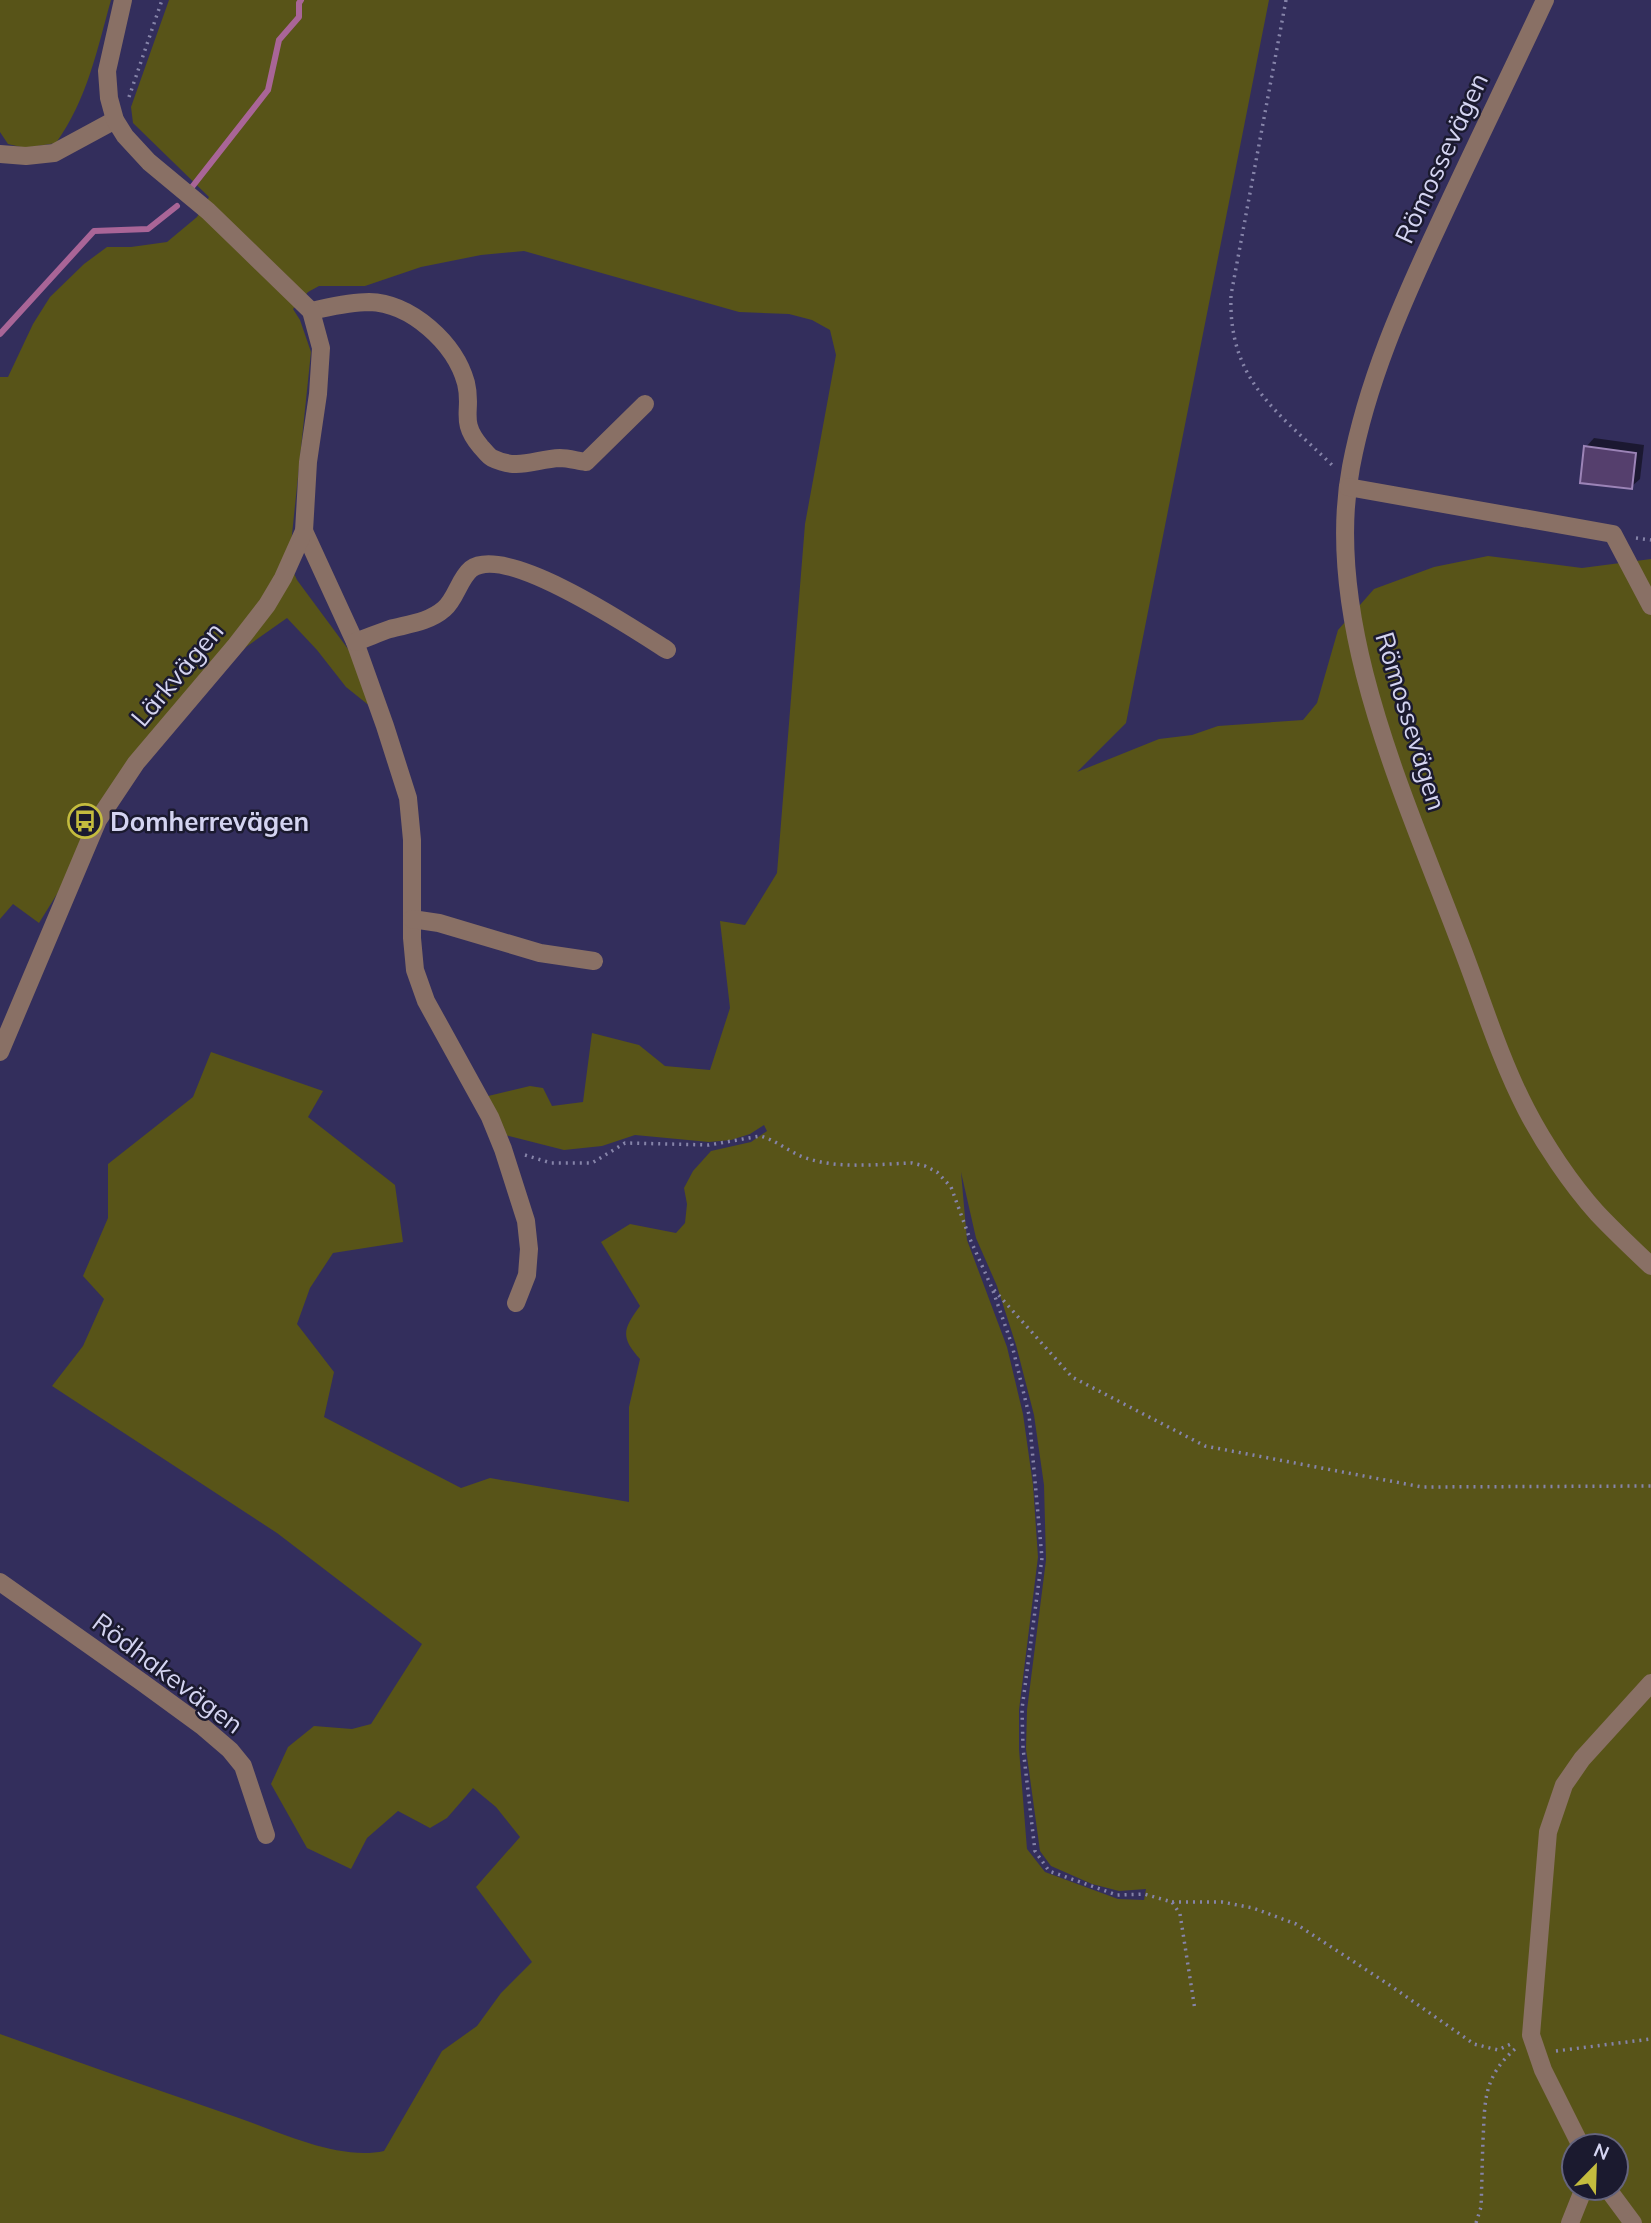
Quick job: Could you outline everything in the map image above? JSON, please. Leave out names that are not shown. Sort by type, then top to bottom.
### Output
[{"type":"street","points":[[123,0],[107,71],[115,120],[125,136],[149,162],[217,220],[311,311],[370,302],[391,306],[426,326],[459,365],[466,385],[469,433],[491,458],[516,465],[560,458],[586,462],[645,404]]},
{"type":"street","name":"Römossevägen","points":[[1545,0],[1464,168],[1393,327],[1373,379],[1349,482],[1345,521],[1347,569],[1356,637],[1373,705],[1407,804],[1496,1038],[1526,1109],[1556,1158],[1595,1211],[1651,1266]]},
{"type":"street","points":[[0,154],[26,156],[54,153],[115,120]]},
{"type":"street","name":"Lärkvägen","points":[[0,1052],[77,864],[98,820],[136,763],[267,605],[283,578],[304,531],[308,462],[318,394],[321,348],[311,311]]},
{"type":"street","points":[[1349,482],[1613,534],[1651,607]]},
{"type":"street","points":[[304,531],[355,642],[408,798],[412,840],[415,970],[426,1001],[490,1117],[526,1221],[529,1249],[527,1275],[516,1303]]},
{"type":"street","points":[[355,642],[433,618],[447,606],[472,569],[484,565],[502,565],[523,569],[667,650]]},
{"type":"street","points":[[412,919],[439,923],[540,953],[594,961]]},
{"type":"street","name":"Rödhakevägen","points":[[0,1582],[163,1697],[230,1750],[243,1766],[266,1835]]},
{"type":"street","points":[[1574,2132],[1536,2053],[1531,2035],[1548,1832],[1564,1785],[1582,1759],[1651,1683]]},
{"type":"street","points":[[1570,2223],[1578,2202]]},
{"type":"street","points":[[1617,2202],[1633,2223]]},
{"type":"path","points":[[115,120],[127,104],[162,0]]},
{"type":"path","points":[[1286,0],[1231,295],[1230,319],[1235,346],[1246,372],[1261,396],[1349,482]]},
{"type":"path","points":[[503,1149],[551,1163],[592,1163],[625,1143],[709,1145],[760,1136],[767,1137],[786,1150],[828,1164],[912,1163],[937,1172],[951,1187],[992,1288],[1012,1345],[1029,1415],[1042,1558],[1022,1709],[1023,1748],[1035,1851],[1049,1871],[1117,1895],[1144,1895],[1172,1902],[1222,1902],[1243,1906],[1296,1924],[1474,2044],[1499,2050],[1531,2035]]},
{"type":"path","points":[[992,1288],[1072,1377],[1205,1446],[1422,1487],[1651,1486]]},
{"type":"path","points":[[1172,1902],[1180,1914],[1195,2010]]},
{"type":"path","points":[[1476,2223],[1481,2207],[1483,2109],[1486,2090],[1503,2060],[1531,2035]]},
{"type":"path","points":[[1536,2053],[1651,2039]]},
{"type":"shaded area","points":[[0,0],[111,0],[83,92],[67,127],[56,143],[25,148],[8,144],[0,132]]},
{"type":"shaded area","points":[[169,0],[1269,0],[1126,723],[1077,772],[1159,739],[1192,735],[1218,726],[1303,720],[1317,703],[1338,630],[1374,589],[1434,567],[1488,556],[1582,568],[1651,559],[1651,2223],[0,2223],[0,2034],[309,2143],[348,2152],[384,2151],[442,2051],[477,2026],[501,1993],[532,1962],[476,1887],[520,1837],[496,1807],[473,1788],[447,1818],[430,1828],[398,1811],[367,1838],[351,1869],[307,1848],[271,1784],[288,1747],[314,1726],[352,1729],[371,1724],[422,1644],[277,1533],[52,1386],[83,1346],[104,1299],[83,1276],[108,1218],[108,1164],[193,1097],[211,1052],[323,1091],[308,1117],[395,1185],[403,1242],[333,1253],[310,1288],[297,1324],[334,1372],[324,1417],[461,1488],[490,1478],[629,1502],[629,1407],[640,1359],[629,1345],[626,1333],[640,1306],[601,1242],[630,1224],[676,1233],[685,1223],[687,1204],[684,1188],[693,1171],[711,1151],[751,1142],[767,1131],[764,1125],[750,1134],[731,1140],[709,1142],[635,1135],[602,1146],[564,1150],[501,1134],[484,1097],[530,1086],[543,1088],[552,1106],[583,1102],[592,1033],[639,1045],[665,1066],[710,1070],[730,1008],[720,921],[745,925],[777,873],[805,524],[836,355],[830,330],[812,320],[789,314],[739,312],[524,251],[481,255],[421,267],[365,286],[319,286],[308,292],[293,309],[300,320],[311,352],[291,544],[286,556],[297,580],[351,653],[371,707],[346,687],[287,618],[246,647],[144,754],[39,923],[13,904],[0,919],[0,377],[8,377],[33,324],[50,297],[84,264],[107,247],[167,242],[197,217],[209,197],[133,123],[131,107]],"holes":[[[961,1172],[976,1238],[997,1286],[1016,1345],[1034,1415],[1044,1485],[1046,1560],[1027,1710],[1026,1749],[1040,1851],[1051,1866],[1092,1884],[1119,1891],[1146,1889],[1144,1900],[1118,1899],[1045,1872],[1027,1849],[1019,1749],[1019,1710],[1038,1557],[1033,1485],[1023,1414],[1007,1347],[967,1240]]]},
{"type":"building","points":[[1584,446],[1636,453],[1632,489],[1580,483]]},
{"type":"waterway","points":[[192,187],[268,90],[279,40],[299,17],[301,0]]},
{"type":"waterway","points":[[0,334],[94,231],[148,229],[177,206]]},
{"type":"place","name":"Domherrevägen","points":[[85,821]]}]
